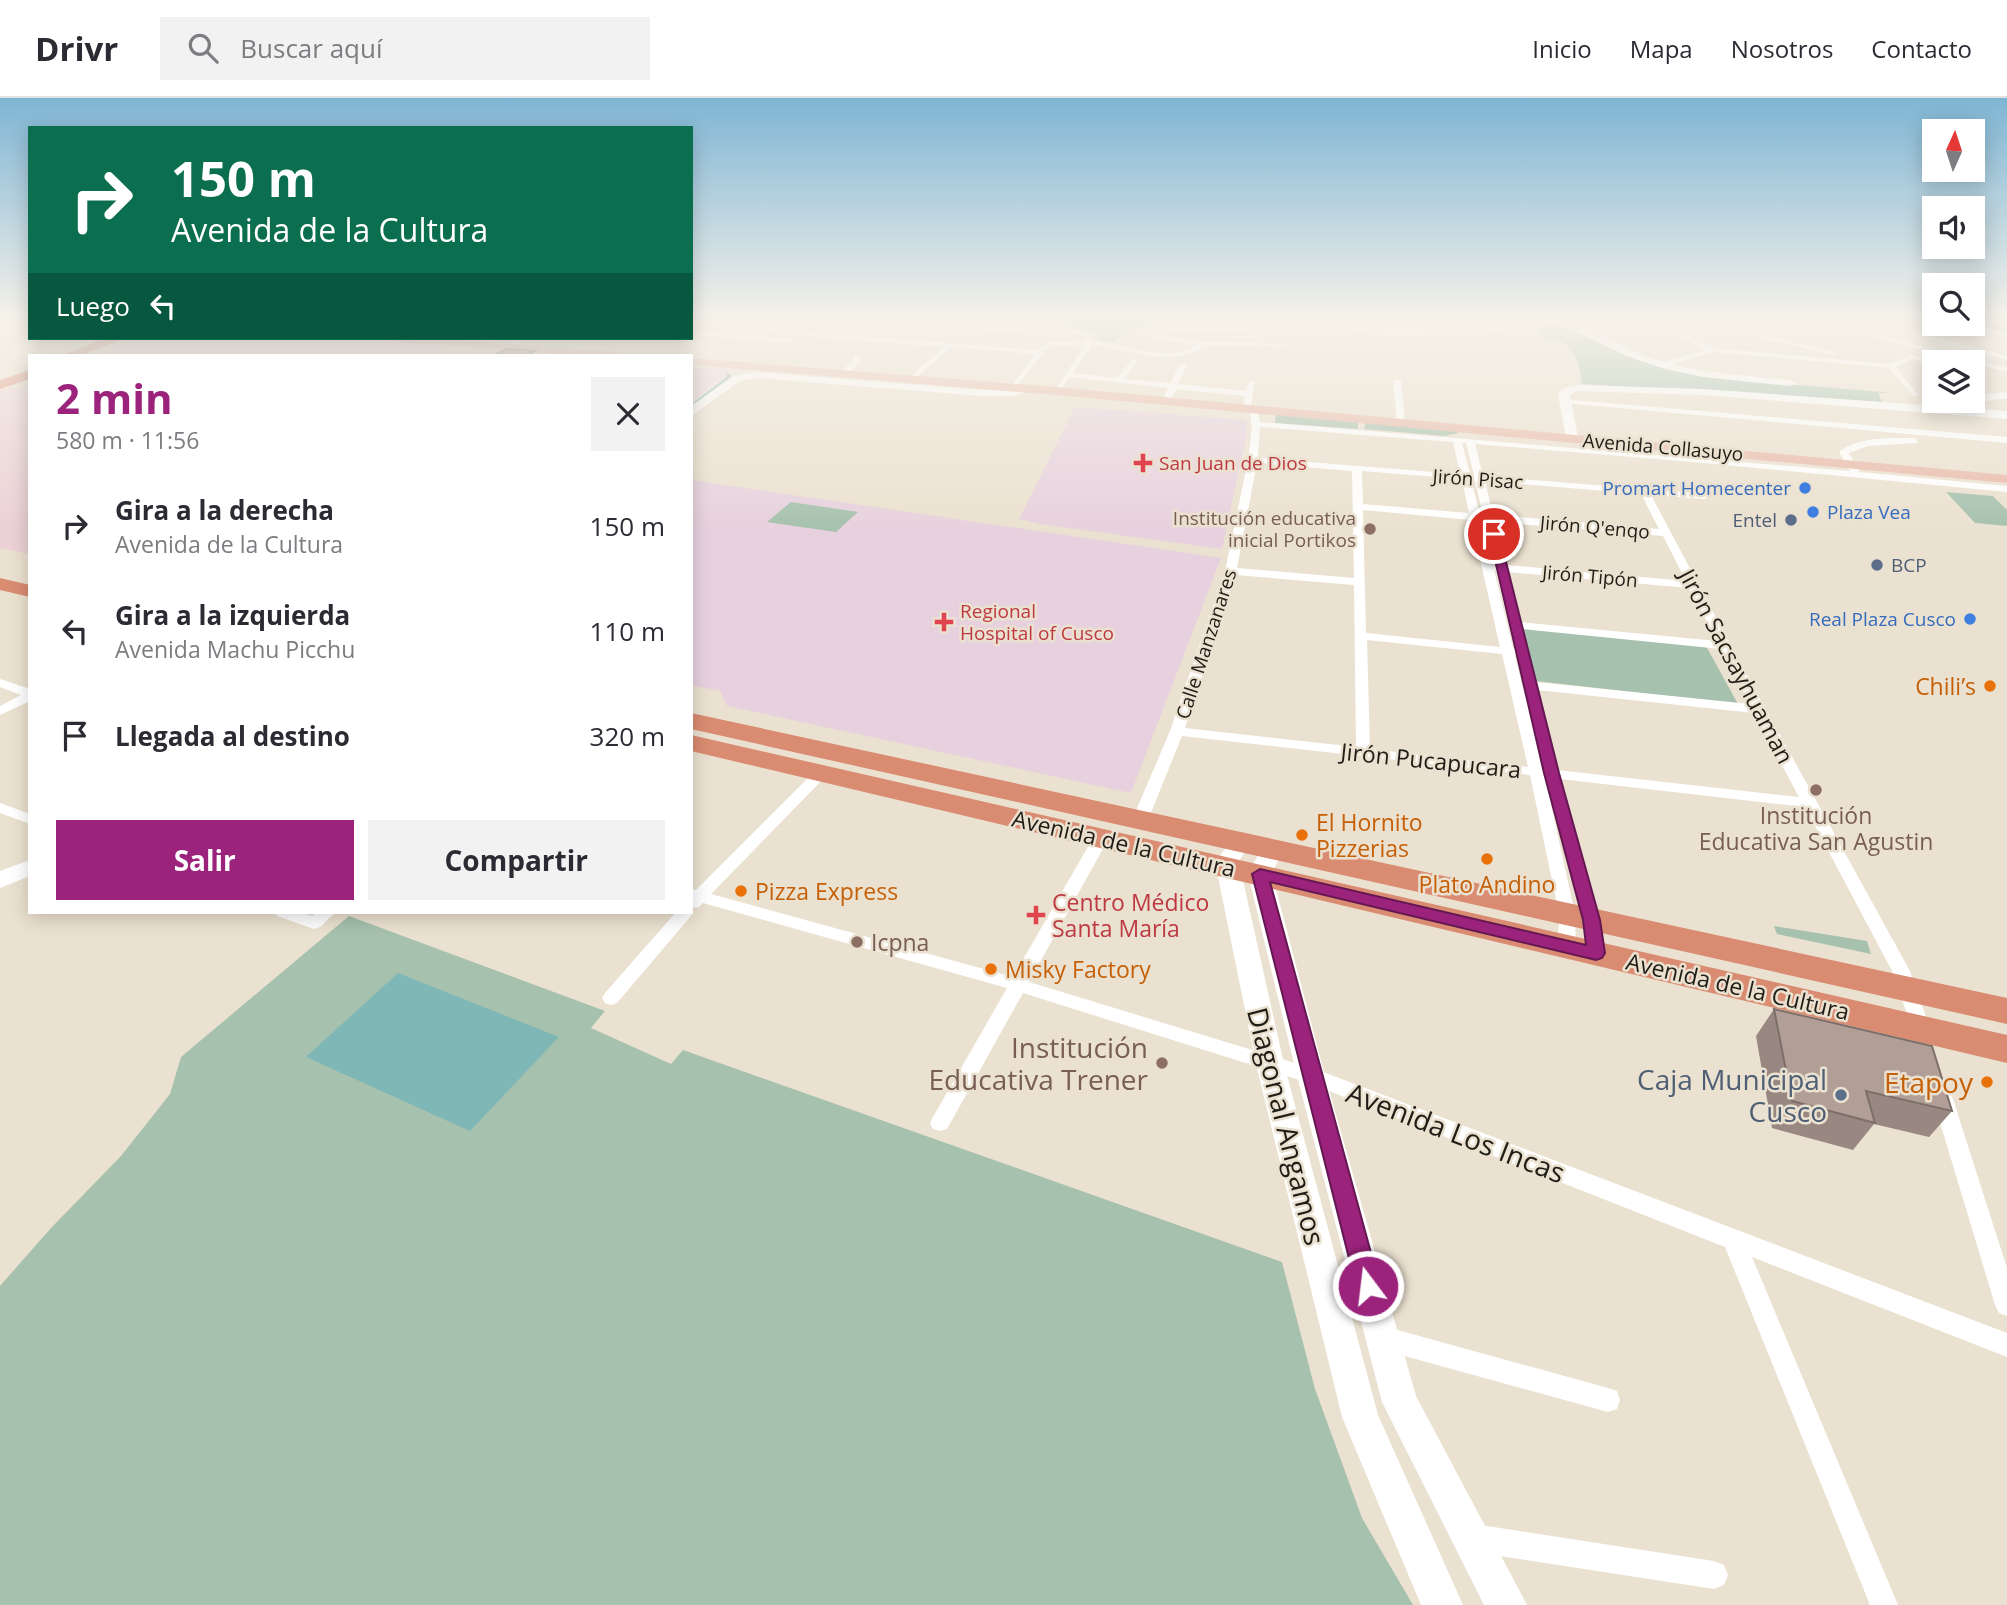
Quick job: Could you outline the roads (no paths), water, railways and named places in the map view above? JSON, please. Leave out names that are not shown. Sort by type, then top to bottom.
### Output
[{"type":"highway","points":[[1,580],[28,573]]},
{"type":"highway","points":[[1,580],[28,590]]},
{"type":"highway","name":"Avenida de la Cultura","points":[[693,721],[1140,820],[1234,855]]},
{"type":"highway","name":"Avenida de la Cultura","points":[[693,743],[1101,838],[1234,855],[1580,933],[1909,989],[2007,1011]]},
{"type":"highway","name":"Avenida de la Cultura","points":[[1580,933],[1924,1038],[2007,1049]]},
{"type":"main road","name":"Avenida Collasuyo","points":[[1047,390],[1166,401],[1260,417],[1401,423],[1572,438],[1906,474],[2007,479]]},
{"type":"main road","name":"Diagonal Angamos","points":[[1270,1064],[1360,1418],[1442,1605]]},
{"type":"main road","name":"Diagonal Angamos","points":[[1311,1076],[1400,1402],[1506,1605]]},
{"type":"street","points":[[693,411],[720,390]]},
{"type":"street","points":[[693,422],[735,390]]},
{"type":"street","points":[[949,390],[983,393],[1024,390]]},
{"type":"street","points":[[1166,401],[1170,390]]},
{"type":"street","name":"Calle Manzanares","points":[[1140,820],[1177,731],[1231,571],[1260,417],[1247,406],[1250,390]]},
{"type":"street","points":[[1398,390],[1401,423]]},
{"type":"street","points":[[1568,390],[1564,394],[1564,401],[1572,438]]},
{"type":"street","points":[[1659,390],[1783,397],[2007,415]]},
{"type":"street","points":[[1914,390],[1919,395]]},
{"type":"street","points":[[1901,394],[1919,395]]},
{"type":"street","points":[[1985,398],[2007,395]]},
{"type":"street","points":[[710,398],[724,399]]},
{"type":"street","points":[[1564,401],[1848,437],[1908,441],[2007,440]]},
{"type":"street","points":[[1260,417],[1464,440],[1852,469],[1844,452],[1848,437]]},
{"type":"street","points":[[1848,437],[2007,440]]},
{"type":"street","points":[[1464,440],[1476,517],[1515,625],[1552,773],[1580,933]]},
{"type":"street","name":"Jirón Pisac","points":[[1252,460],[1704,496]]},
{"type":"street","points":[[1357,470],[1363,636],[1363,753]]},
{"type":"street","points":[[1906,474],[2007,489]]},
{"type":"street","points":[[1472,479],[1491,519],[1494,567],[1506,651],[1534,771],[1580,933]]},
{"type":"street","name":"Jirón Sacsayhuaman","points":[[1645,492],[1909,989],[1924,1038]]},
{"type":"street","name":"Jirón Q'enqo","points":[[1357,507],[1666,533]]},
{"type":"street","name":"Jirón Tipón","points":[[1494,567],[1693,585]]},
{"type":"street","points":[[1231,571],[1359,582]]},
{"type":"street","points":[[1515,625],[1725,646]]},
{"type":"street","points":[[1363,636],[1523,653]]},
{"type":"street","points":[[0,684],[28,694]]},
{"type":"street","points":[[1530,685],[1759,709]]},
{"type":"street","points":[[0,711],[28,696]]},
{"type":"street","name":"Jirón Pucapucara","points":[[1177,731],[1810,803]]},
{"type":"street","points":[[693,900],[822,772]]},
{"type":"street","points":[[0,807],[28,818]]},
{"type":"street","points":[[940,1123],[1101,838]]},
{"type":"street","name":"Diagonal Angamos","points":[[1234,855],[1270,1064]]},
{"type":"street","points":[[0,866],[28,856]]},
{"type":"street","name":"Diagonal Angamos","points":[[1266,862],[1311,1076]]},
{"type":"street","points":[[0,880],[28,868]]},
{"type":"street","name":"Avenida Los Incas","points":[[693,903],[1018,985],[1311,1076],[2007,1345]]},
{"type":"street","points":[[298,914],[321,917]]},
{"type":"street","points":[[611,998],[681,914]]},
{"type":"street","points":[[1934,1070],[2007,1305]]},
{"type":"street","points":[[1734,1240],[1884,1605]]},
{"type":"street","points":[[1382,1338],[1608,1400]]},
{"type":"street","points":[[1470,1537],[1714,1575]]},
{"type":"water","points":[[398,973],[559,1037],[470,1131],[306,1057]]},
{"type":"waterway","points":[[693,404],[711,390]]},
{"type":"place","name":"San Juan de Dios","points":[[1143,463]]},
{"type":"place","name":"Promart Homecenter","points":[[1805,488]]},
{"type":"place","name":"Plaza Vea","points":[[1813,512]]},
{"type":"place","name":"Entel","points":[[1791,520]]},
{"type":"place","name":"Institución educativa inicial Portikos","points":[[1370,529]]},
{"type":"place","name":"BCP","points":[[1877,565]]},
{"type":"place","name":"Real Plaza Cusco","points":[[1970,619]]},
{"type":"place","name":"Regional Hospital of Cusco","points":[[944,622]]},
{"type":"place","name":"Chili’s","points":[[1990,686]]},
{"type":"place","name":"Institución Educativa San Agustin","points":[[1816,790]]},
{"type":"place","name":"El Hornito Pizzerias","points":[[1302,835]]},
{"type":"place","name":"Plato Andino","points":[[1487,859]]},
{"type":"place","name":"Pizza Express","points":[[741,891]]},
{"type":"place","name":"Centro Médico Santa María","points":[[1036,915]]},
{"type":"place","name":"Icpna","points":[[857,942]]},
{"type":"place","name":"Misky Factory","points":[[991,969]]},
{"type":"place","name":"Institución Educativa Trener","points":[[1162,1063]]},
{"type":"place","name":"Etapoy","points":[[1987,1082]]},
{"type":"place","name":"Caja Municipal Cusco","points":[[1841,1095]]}]
